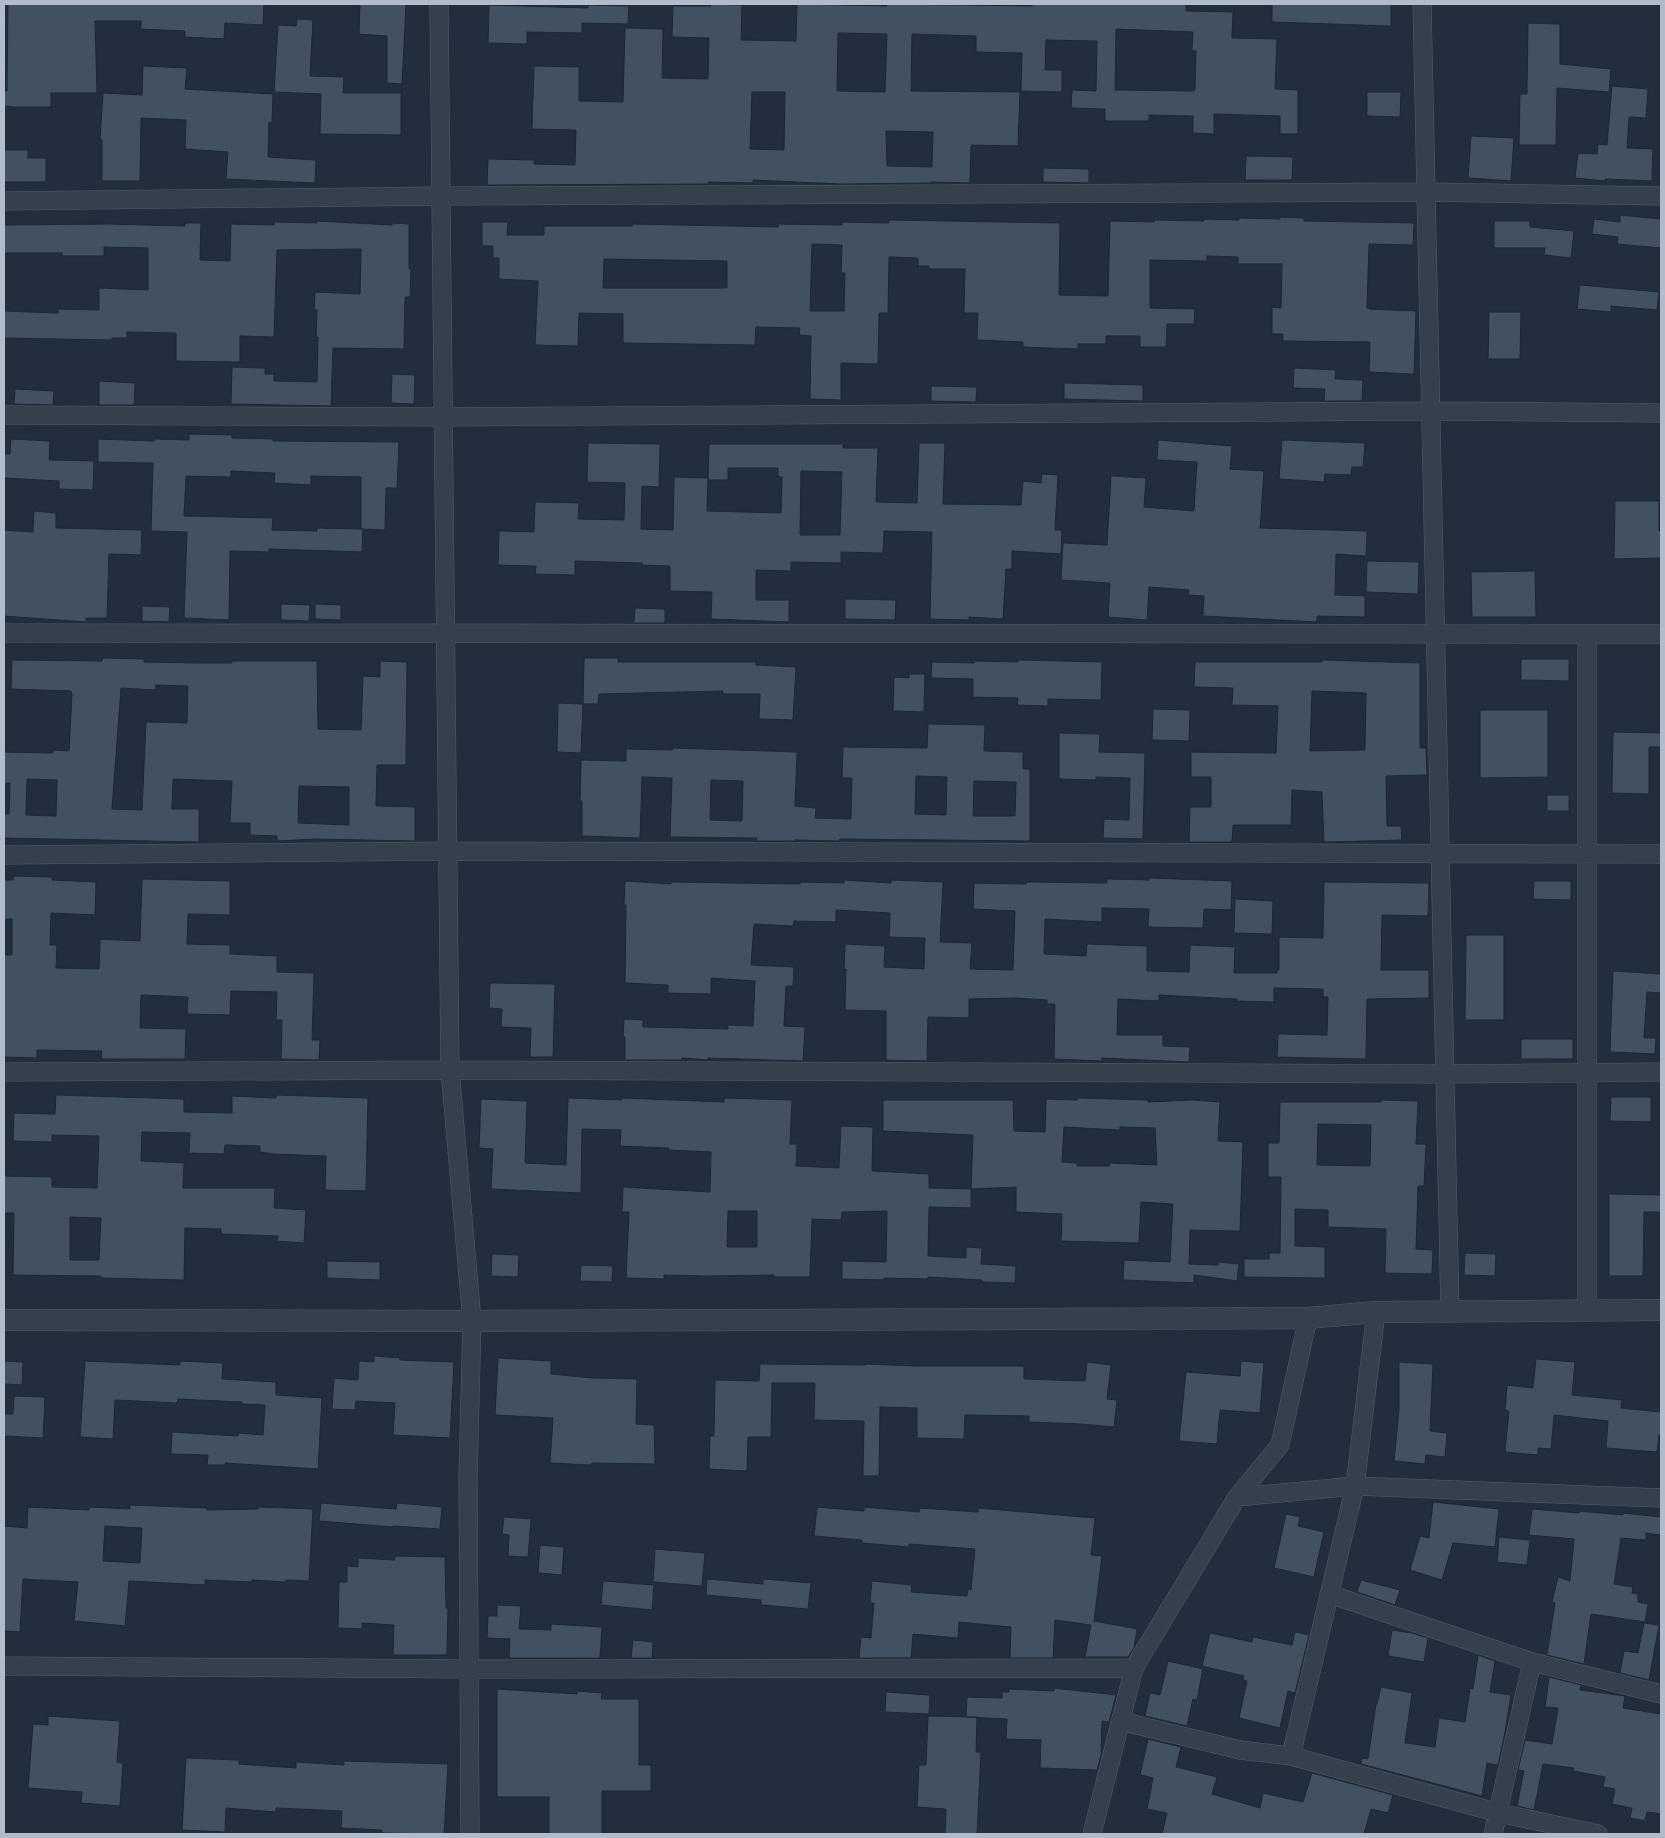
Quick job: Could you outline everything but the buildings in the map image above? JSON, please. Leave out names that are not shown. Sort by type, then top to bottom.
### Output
[{"type":"street","points":[[438,4],[450,1070],[472,1321],[468,1477],[470,1834]]},
{"type":"street","points":[[1422,4],[1450,1312]]},
{"type":"street","points":[[4,201],[440,196],[1426,192],[1661,196]]},
{"type":"street","points":[[4,415],[443,417],[1430,411],[1661,413]]},
{"type":"street","points":[[4,633],[1661,634]]},
{"type":"street","points":[[1586,634],[1586,1310]]},
{"type":"street","points":[[4,855],[448,851],[1661,854]]},
{"type":"street","points":[[4,1072],[450,1070],[1445,1074],[1661,1072]]},
{"type":"street","points":[[4,1320],[472,1321],[1308,1318],[1376,1312],[1661,1310]]},
{"type":"street","points":[[1291,1756],[1355,1486],[1376,1312]]},
{"type":"street","points":[[1092,1834],[1134,1668],[1237,1497],[1280,1445],[1308,1318]]},
{"type":"street","points":[[1237,1497],[1355,1486],[1661,1498]]},
{"type":"street","points":[[1329,1594],[1532,1662],[1661,1694]]},
{"type":"street","points":[[1493,1834],[1532,1662]]},
{"type":"street","points":[[4,1666],[469,1669],[1134,1668]]},
{"type":"street","points":[[1120,1721],[1240,1750],[1291,1756],[1499,1813],[1598,1834]]}]
